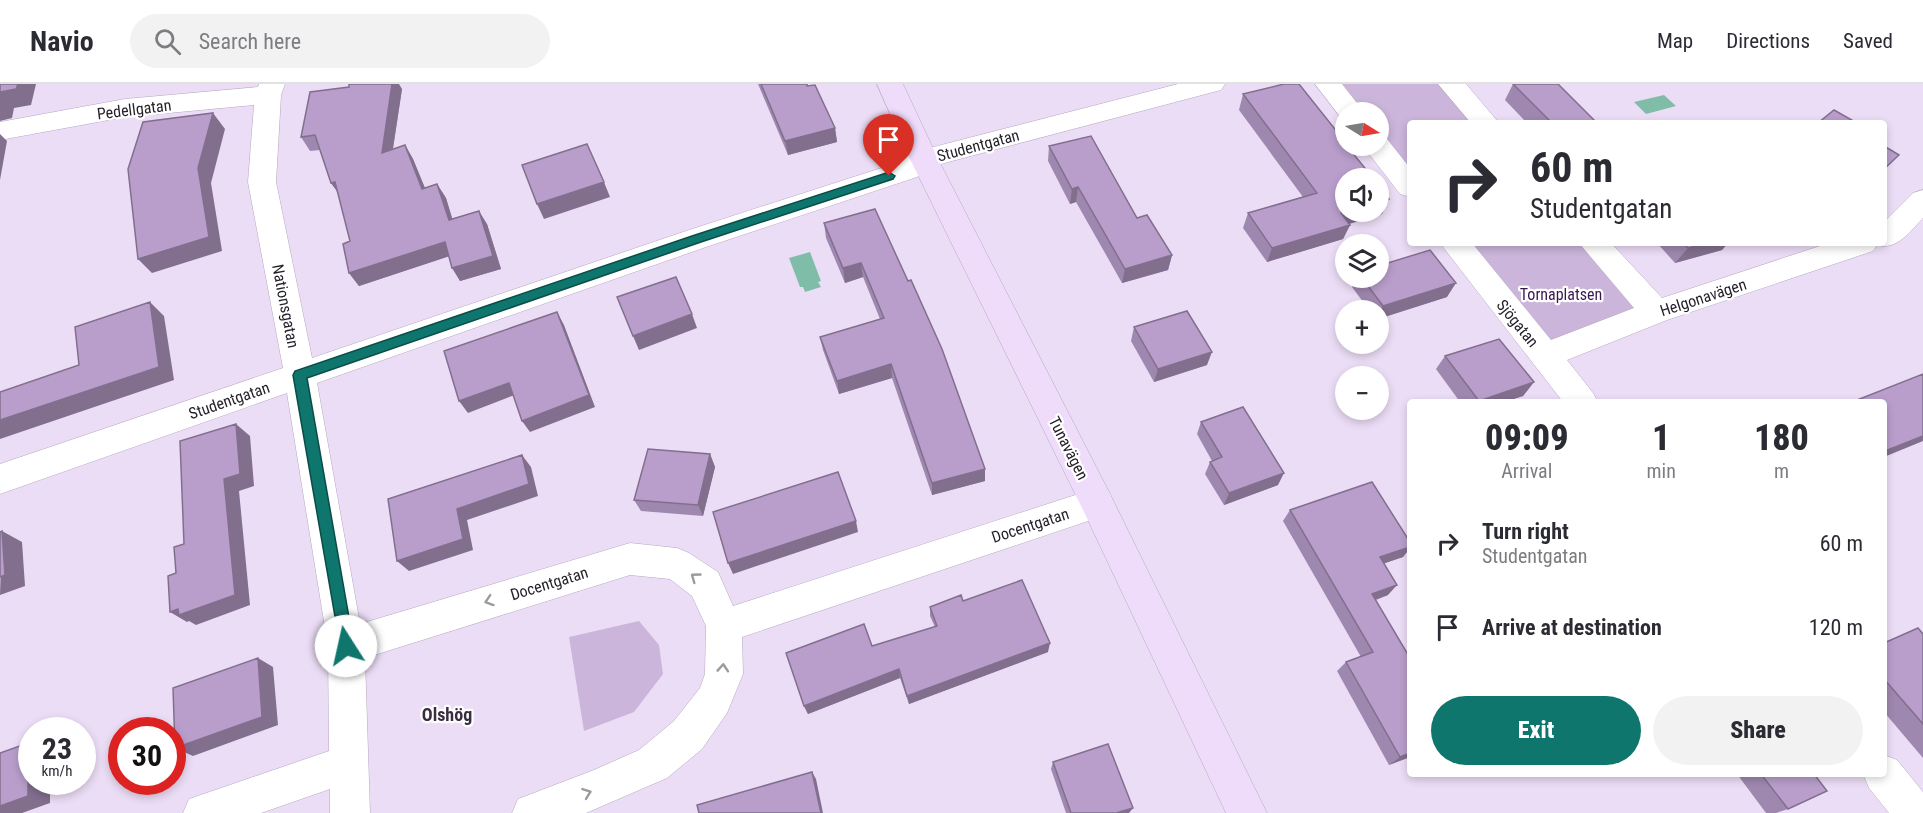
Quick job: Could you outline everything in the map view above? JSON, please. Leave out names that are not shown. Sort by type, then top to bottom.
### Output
[{"type":"street","name":"Tunavägen","points":[[890,84],[924,159],[1097,502],[1247,813]]},
{"type":"street","name":"Studentgatan","points":[[0,479],[685,243],[844,192],[907,170],[924,159],[1212,84]]},
{"type":"street","points":[[1328,84],[1343,102]]},
{"type":"street","points":[[1451,84],[1483,120]]},
{"type":"street","name":"Pedellgatan","points":[[0,131],[125,108],[270,89]]},
{"type":"street","name":"Nationsgatan","points":[[270,89],[262,182],[300,375],[346,646],[350,813]]},
{"type":"street","points":[[1385,156],[1407,183]]},
{"type":"street","points":[[1887,235],[1923,200]]},
{"type":"street","name":"Sjögatan","points":[[1457,246],[1580,399]]},
{"type":"street","points":[[1597,246],[1656,312]]},
{"type":"street","name":"Helgonavägen","points":[[1545,356],[1656,312],[1854,246]]},
{"type":"street","name":"Docentgatan","points":[[724,626],[1097,502]]},
{"type":"street","name":"Docentgatan","points":[[346,646],[589,570],[630,560],[677,564],[705,584],[724,626],[724,674],[714,700],[688,735],[653,764],[600,788],[532,813]]},
{"type":"street","points":[[203,813],[350,763]]},
{"type":"street","points":[[1885,777],[1915,813]]},
{"type":"green space","points":[[1328,84],[1451,84],[1483,120],[1407,120],[1407,183],[1385,156],[1389,156],[1389,102],[1343,102]]},
{"type":"green space","name":"Tornaplatsen","points":[[1457,246],[1597,246],[1656,312],[1545,356]]},
{"type":"green space","points":[[639,621],[659,645],[663,674],[634,712],[584,731],[569,637]]},
{"type":"shaded area","points":[[1664,95],[1676,106],[1646,114],[1634,102]]},
{"type":"shaded area","points":[[810,252],[821,287],[805,292],[803,287],[800,287],[789,258]]},
{"type":"building","points":[[0,84],[18,84],[16,89],[0,92]]},
{"type":"building","points":[[349,84],[392,84],[382,153],[405,145],[422,189],[437,184],[449,220],[479,211],[493,256],[452,268],[445,242],[349,273],[343,244],[350,241],[335,182],[331,183],[315,135],[301,137],[310,92],[349,87]]},
{"type":"building","points":[[761,84],[815,85],[835,128],[785,141]]},
{"type":"building","points":[[1284,84],[1299,84],[1335,129],[1335,156],[1355,156],[1365,168],[1335,168],[1335,222],[1348,222],[1350,225],[1272,248],[1248,213],[1317,193],[1243,94]]},
{"type":"building","points":[[1513,84],[1558,84],[1594,120],[1549,120]]},
{"type":"building","points":[[1834,110],[1852,120],[1822,120]]},
{"type":"building","points":[[213,113],[198,168],[209,237],[138,259],[128,169],[143,122]]},
{"type":"building","points":[[1091,136],[1137,218],[1147,215],[1172,255],[1125,269],[1078,187],[1072,189],[1049,146]]},
{"type":"building","points":[[587,144],[604,182],[537,204],[522,165]]},
{"type":"building","points":[[1887,148],[1899,155],[1887,166]]},
{"type":"building","points":[[875,209],[908,281],[911,280],[942,349],[985,469],[932,483],[891,364],[837,381],[820,337],[884,318],[861,263],[843,268],[824,223]]},
{"type":"building","points":[[1430,250],[1456,283],[1389,304],[1389,300],[1378,300],[1370,288],[1389,288],[1389,263]]},
{"type":"building","points":[[676,277],[692,314],[633,336],[617,297]]},
{"type":"building","points":[[150,302],[159,367],[0,420],[0,392],[79,365],[75,327]]},
{"type":"building","points":[[1187,311],[1212,352],[1158,369],[1134,327]]},
{"type":"building","points":[[557,312],[589,395],[522,421],[509,383],[459,401],[444,351]]},
{"type":"building","points":[[1499,339],[1534,382],[1485,399],[1477,399],[1445,356]]},
{"type":"building","points":[[1923,374],[1923,436],[1887,450],[1887,399],[1860,399]]},
{"type":"building","points":[[1243,407],[1284,473],[1229,493],[1210,462],[1222,457],[1201,422]]},
{"type":"building","points":[[236,424],[240,474],[224,479],[235,595],[179,615],[178,609],[170,612],[168,576],[176,573],[174,547],[184,544],[180,441]]},
{"type":"building","points":[[648,449],[710,454],[698,505],[634,500]]},
{"type":"building","points":[[522,455],[529,484],[457,509],[463,539],[397,561],[388,499]]},
{"type":"building","points":[[838,472],[856,521],[728,563],[713,512]]},
{"type":"building","points":[[1372,482],[1407,537],[1407,548],[1380,557],[1397,585],[1372,594],[1407,653],[1407,754],[1400,757],[1346,662],[1373,652],[1290,510]]},
{"type":"building","points":[[2,531],[5,575],[0,577],[0,532]]},
{"type":"building","points":[[1022,580],[1050,643],[907,696],[899,669],[804,706],[786,653],[864,624],[872,646],[937,626],[930,607],[961,595],[963,601]]},
{"type":"building","points":[[1918,628],[1923,634],[1923,724],[1887,682],[1887,642]]},
{"type":"building","points":[[258,658],[262,717],[186,744],[186,717],[174,717],[173,688]]},
{"type":"building","points":[[1108,744],[1133,808],[1116,813],[1071,813],[1053,762]]},
{"type":"building","points":[[18,747],[18,795],[28,796],[0,806],[0,753]]},
{"type":"building","points":[[812,772],[821,813],[699,813],[697,805]]},
{"type":"building","points":[[1763,777],[1816,777],[1827,791],[1788,809]]},
{"type":"district","name":"Olshög","points":[[447,715]]},
{"type":"route","points":[[346,646],[300,375],[696,239],[889,176]]}]
